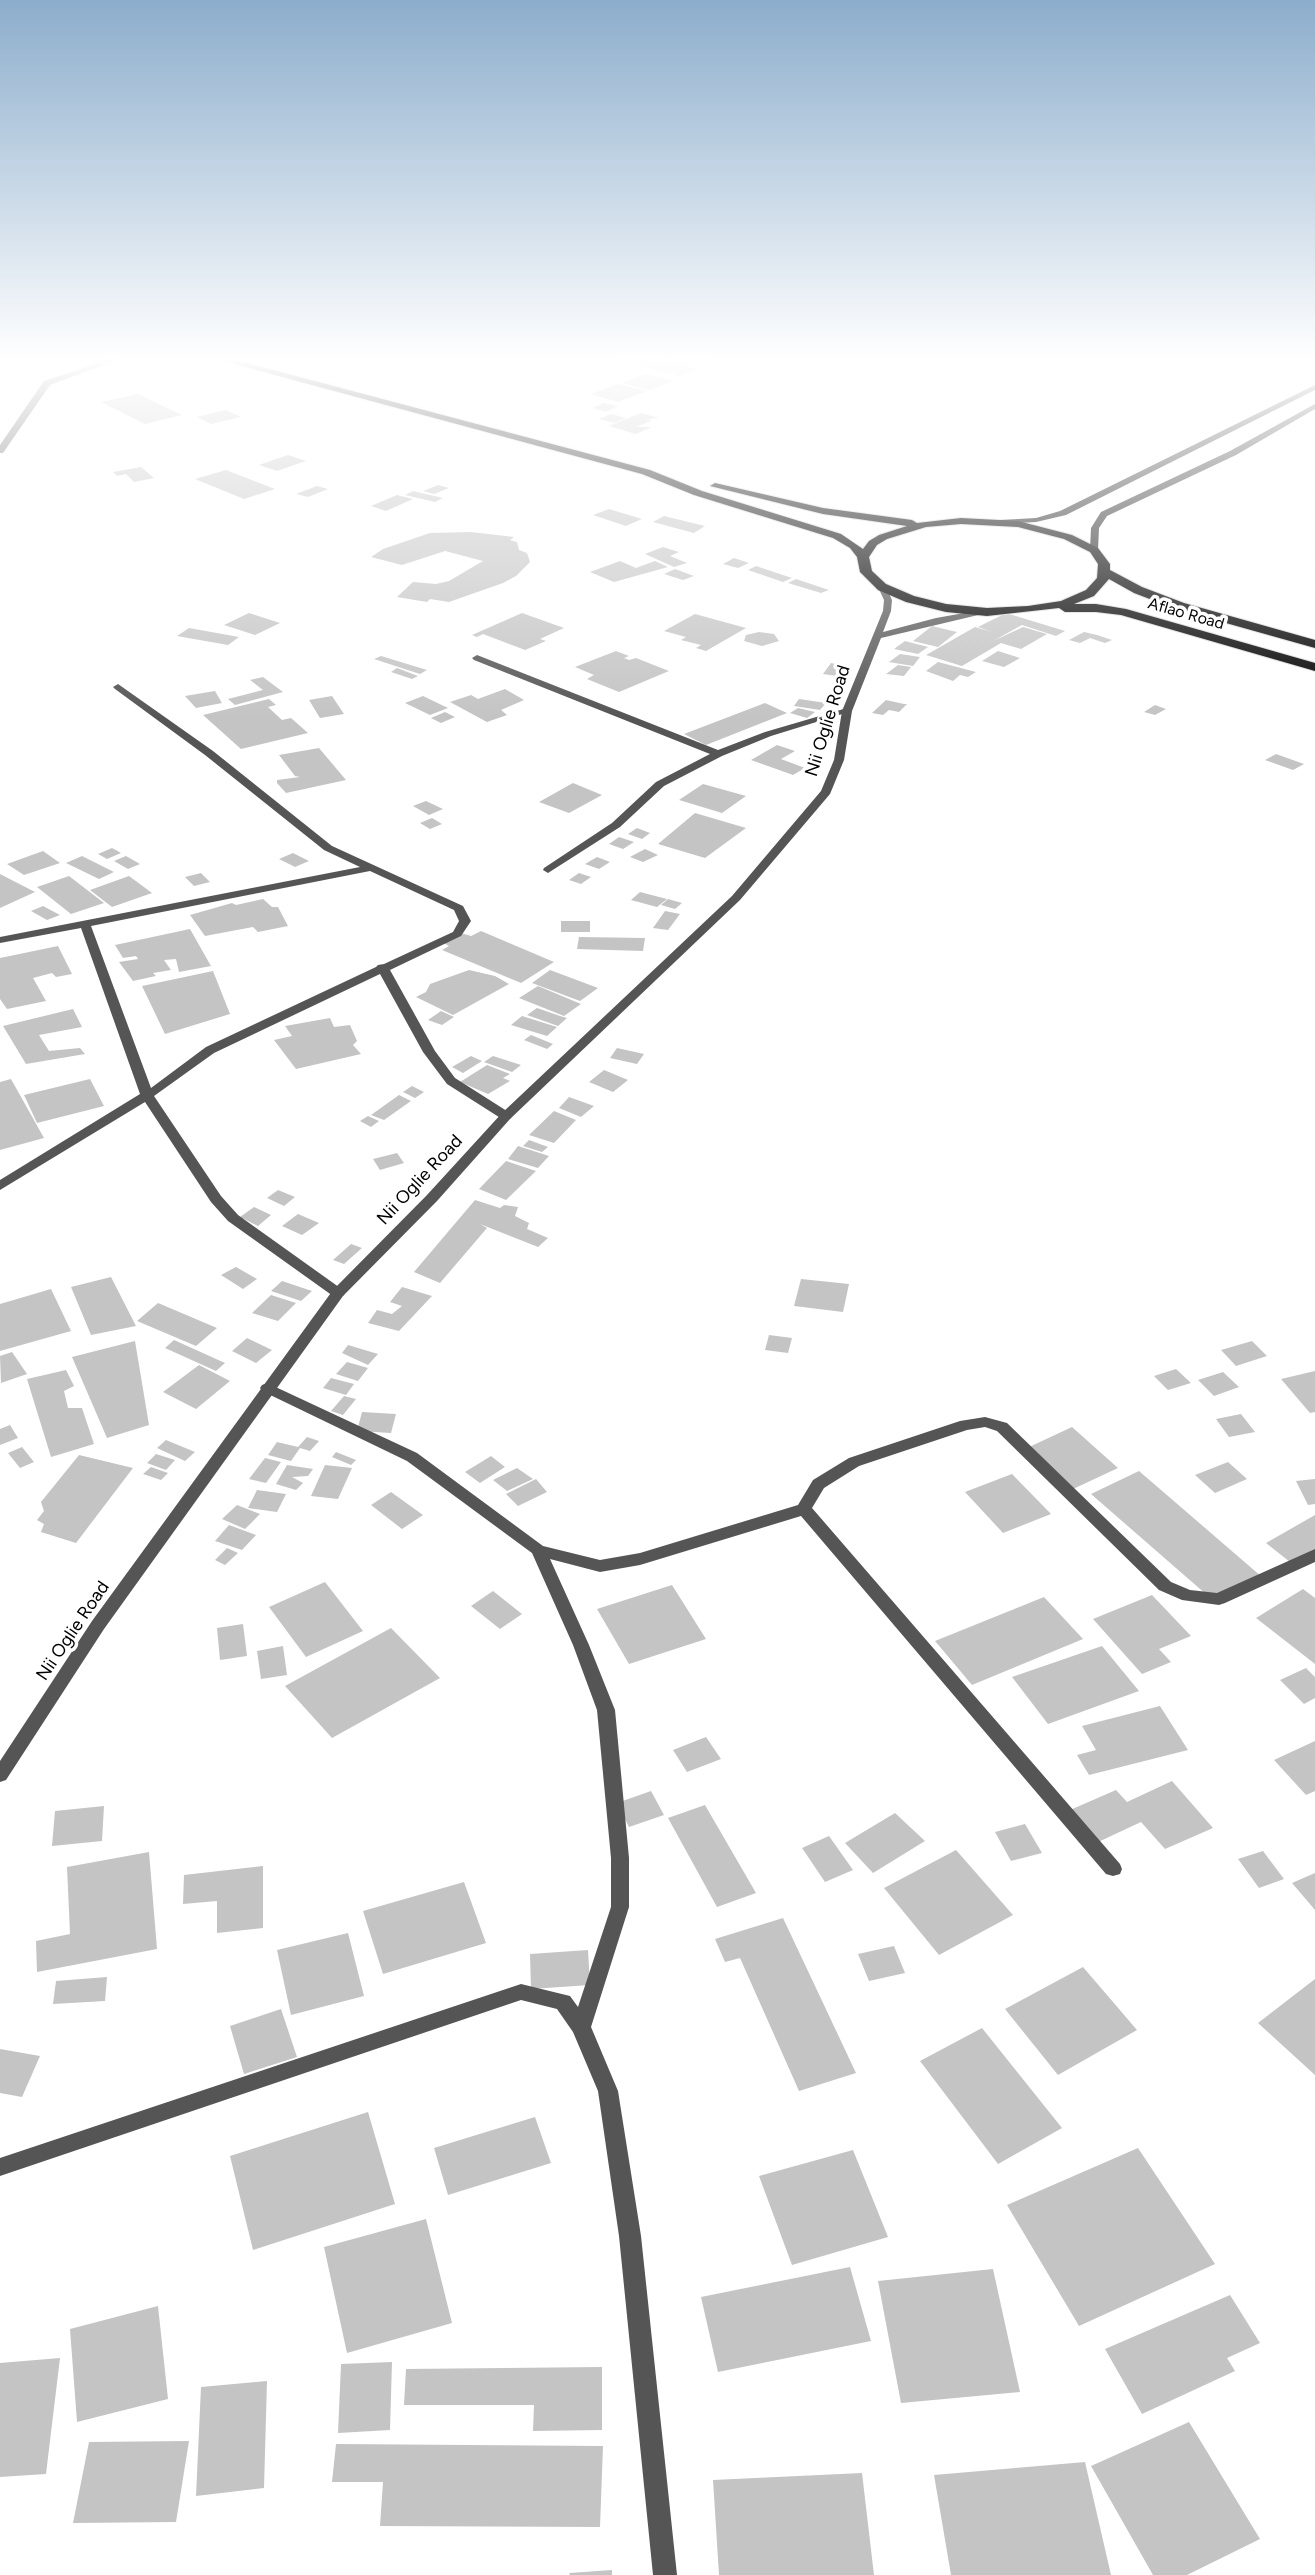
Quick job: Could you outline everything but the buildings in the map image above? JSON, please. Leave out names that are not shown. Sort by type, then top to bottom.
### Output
[{"type":"highway","points":[[662,478],[698,493],[825,532],[854,546],[863,557],[866,572],[882,587],[927,604],[987,612],[1046,608],[1090,593],[1098,586],[1105,572],[1104,564],[1094,550],[1053,532],[999,522],[925,524],[822,511],[671,478]]},
{"type":"highway","points":[[863,557],[873,543],[883,537],[925,524]]},
{"type":"highway","name":"Aflao Road","points":[[1105,572],[1138,590],[1180,606],[1315,644]]},
{"type":"highway","name":"Aflao Road","points":[[1046,608],[1096,608],[1122,612],[1315,667]]},
{"type":"main road","points":[[999,522],[1036,520],[1063,513],[1133,478]]},
{"type":"main road","points":[[1094,550],[1095,528],[1104,514],[1180,478]]},
{"type":"street","name":"Nii Oglie Road","points":[[0,1775],[98,1625],[338,1293],[432,1198],[506,1116],[736,898],[826,792],[839,760],[847,711],[887,611],[888,600],[882,587]]},
{"type":"street","points":[[878,636],[936,621],[987,612]]},
{"type":"street","points":[[477,658],[718,754]]},
{"type":"street","points":[[0,1186],[147,1095],[210,1050],[457,933],[465,921],[459,908],[328,848],[209,753],[118,687]]},
{"type":"street","points":[[548,870],[616,825],[660,784],[718,754],[768,734],[847,711]]},
{"type":"street","points":[[0,940],[372,868]]},
{"type":"street","points":[[85,924],[147,1095],[216,1199],[233,1218],[338,1293]]},
{"type":"street","points":[[382,967],[429,1052],[452,1081],[506,1116]]},
{"type":"street","points":[[267,1388],[412,1457],[538,1550],[600,1566],[640,1559],[804,1509],[818,1484],[854,1462],[965,1425],[985,1422],[1003,1427],[1165,1586],[1188,1596],[1219,1599],[1315,1555]]},
{"type":"street","points":[[804,1509],[1113,1869]]},
{"type":"street","points":[[538,1550],[582,1645],[606,1710],[620,1858],[620,1907],[581,2027]]},
{"type":"street","points":[[0,2167],[521,1992],[563,2001],[581,2027],[608,2091],[629,2236],[665,2575]]}]
